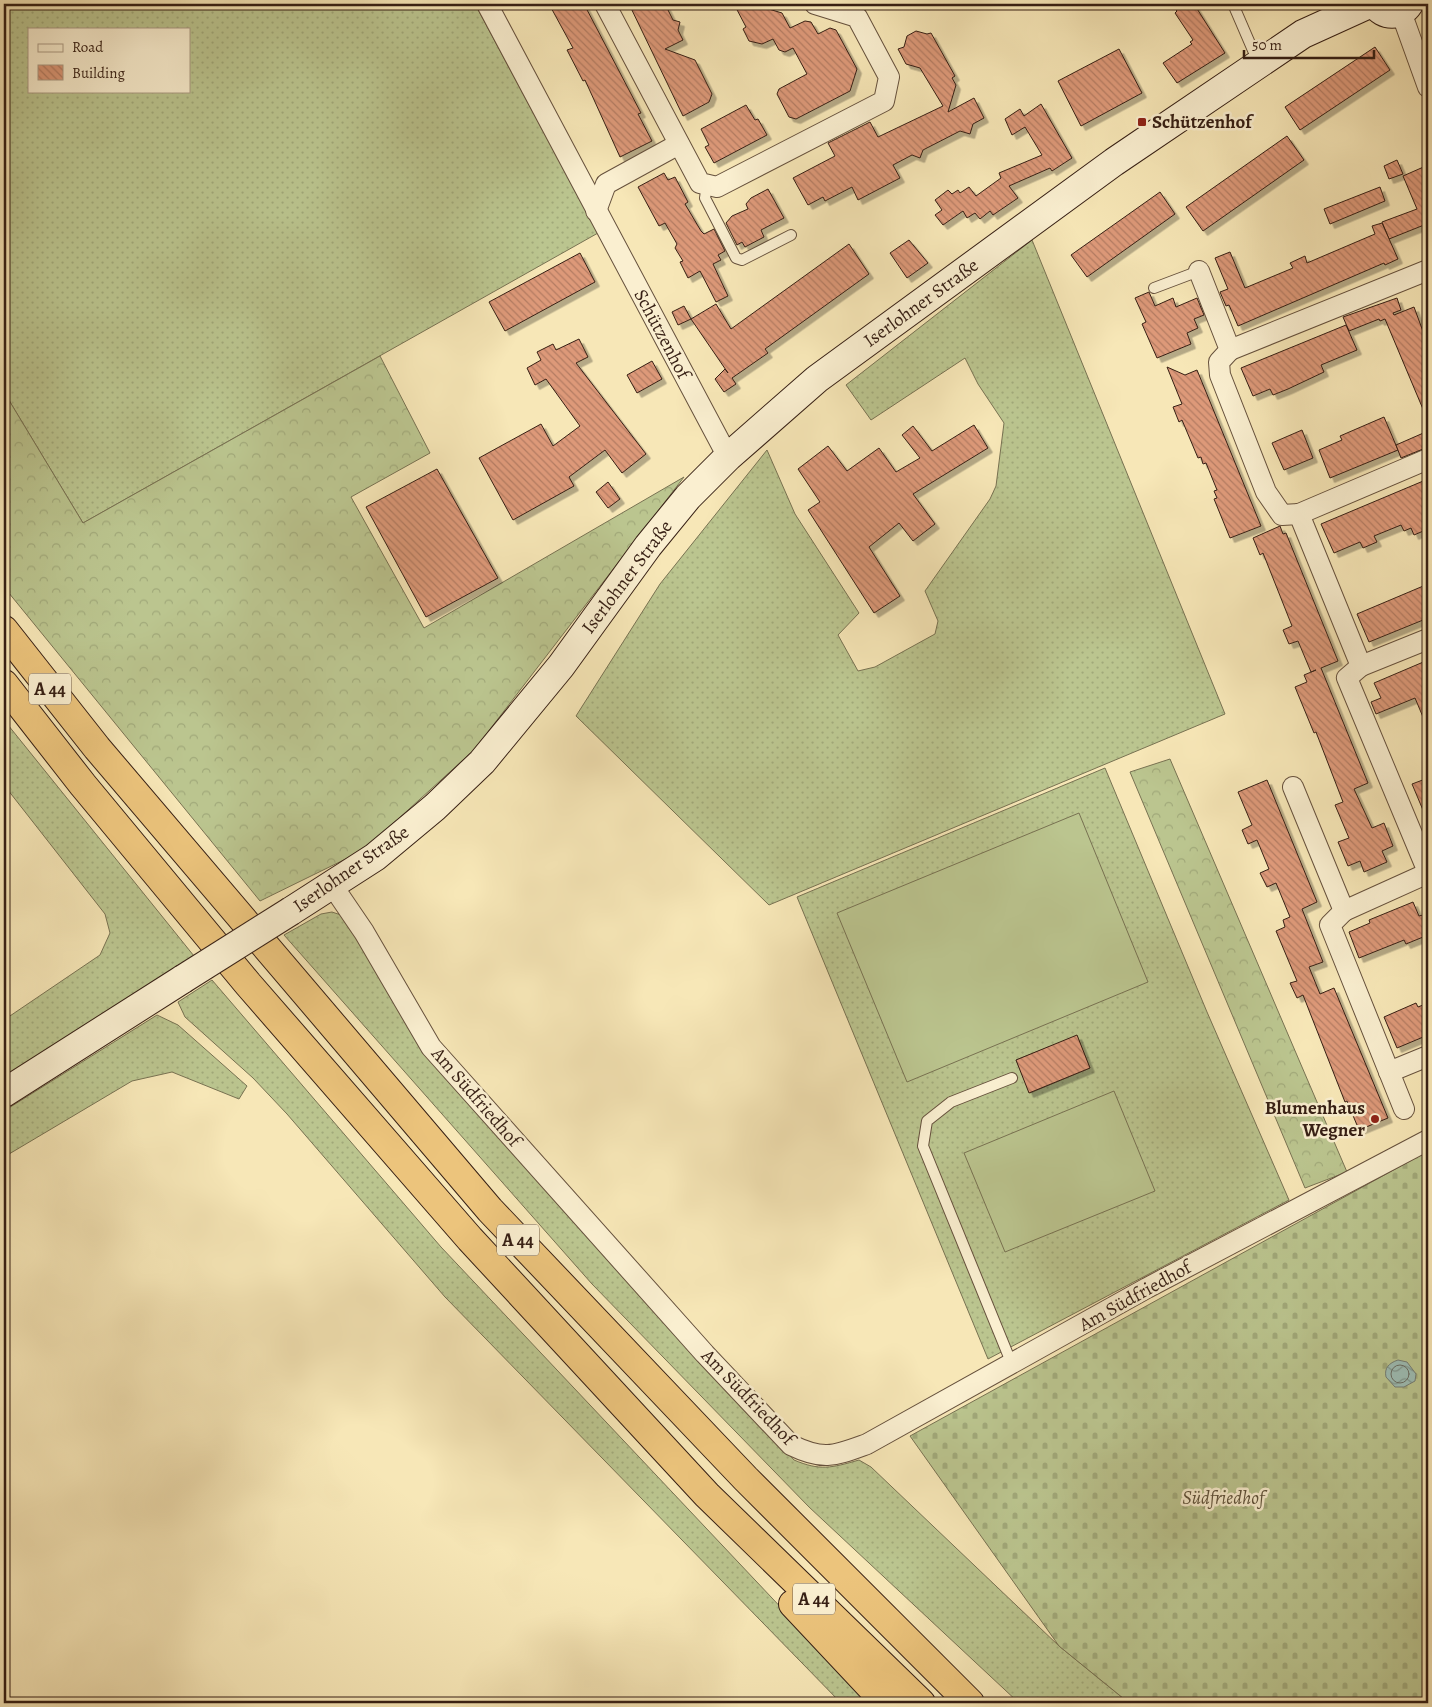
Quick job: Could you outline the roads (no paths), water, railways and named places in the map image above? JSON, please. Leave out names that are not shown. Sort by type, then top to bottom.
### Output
[{"type":"highway","name":"A 44","points":[[4,630],[97,748],[490,1210],[746,1479],[970,1703]]},
{"type":"highway","name":"A 44","points":[[4,684],[83,785],[254,991],[470,1239],[707,1495],[920,1703]]},
{"type":"highway","points":[[707,1495],[752,1560],[886,1703]]},
{"type":"main road","name":"Iserlohner Straße","points":[[4,1093],[375,857],[413,826],[482,762],[561,666],[682,504],[728,457],[816,379],[1114,162],[1303,34],[1369,4]]},
{"type":"main road","points":[[1375,4],[1388,14],[1405,8]]},
{"type":"street","name":"Schützenhof","points":[[487,4],[728,457]]},
{"type":"street","points":[[605,4],[700,183],[717,187],[884,101],[889,77],[857,16],[814,4]]},
{"type":"street","points":[[1405,8],[1428,87]]},
{"type":"street","points":[[596,211],[606,184],[679,144]]},
{"type":"street","points":[[1428,270],[1230,350],[1219,362],[1220,375],[1266,492],[1282,515],[1299,514],[1428,459]]},
{"type":"street","points":[[1199,271],[1230,350]]},
{"type":"street","points":[[1299,514],[1361,666]]},
{"type":"street","points":[[1404,1109],[1330,925],[1344,911],[1428,873],[1422,836],[1348,678],[1361,666],[1428,639]]},
{"type":"street","points":[[1293,788],[1344,911]]},
{"type":"street","name":"Am Südfriedhof","points":[[332,885],[364,932],[431,1047],[699,1347],[792,1445],[809,1453],[826,1456],[867,1444],[1011,1362],[1428,1140]]},
{"type":"street","points":[[1389,1072],[1428,1056]]},
{"type":"lane","points":[[1233,4],[1259,65]]},
{"type":"lane","points":[[707,184],[705,198],[736,258],[742,260],[791,235]]},
{"type":"lane","points":[[1154,288],[1199,271]]},
{"type":"lane","points":[[1011,1362],[923,1146],[927,1121],[951,1102],[1012,1078]]},
{"type":"water","points":[[1398,1360],[1407,1362],[1416,1374],[1415,1381],[1404,1387],[1395,1387],[1386,1377],[1388,1366]]},
{"type":"place","name":"Schützenhof","points":[[1142,122]]},
{"type":"place","name":"Blumenhaus Wegner","points":[[1375,1119]]},
{"type":"park label","name":"Südfriedhof","points":[[1223,1498]]}]
